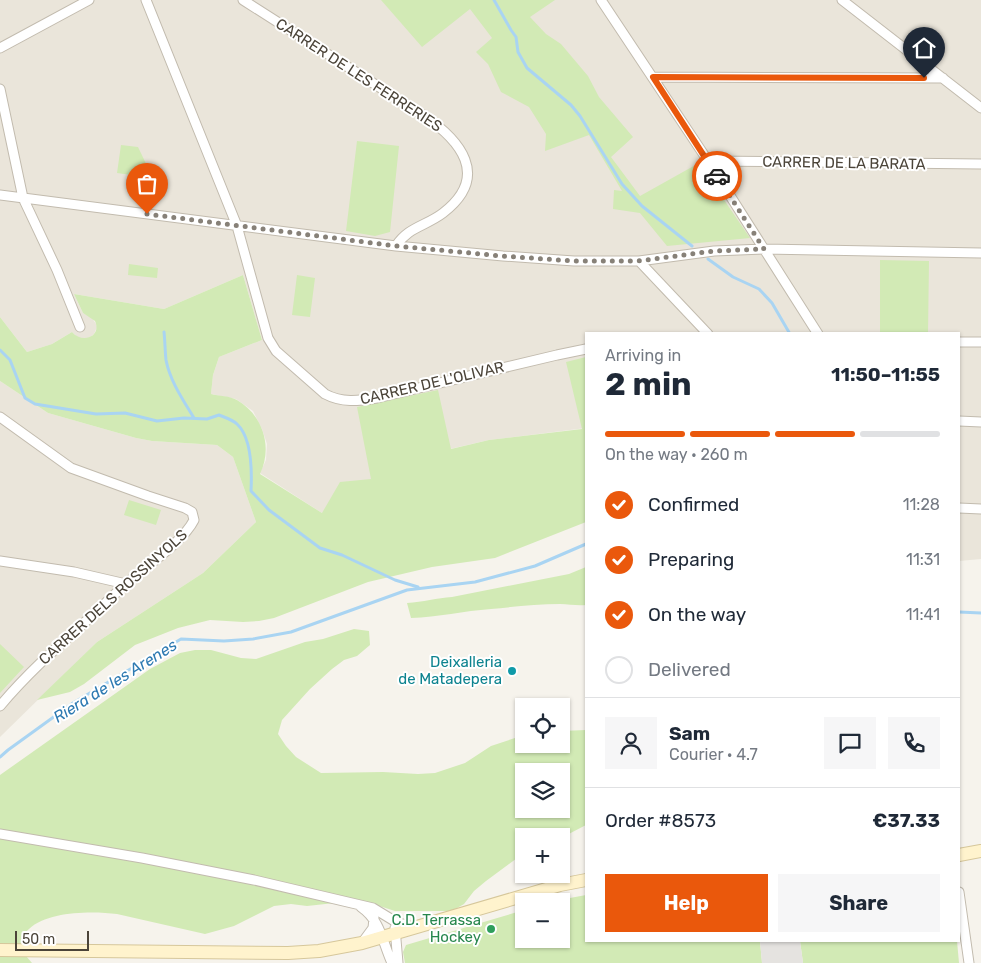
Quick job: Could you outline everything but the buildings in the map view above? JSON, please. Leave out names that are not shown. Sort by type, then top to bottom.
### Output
[{"type":"street","points":[[0,48],[90,0]]},
{"type":"street","name":"CARRER DE L'OLIVAR","points":[[146,0],[237,226],[261,316],[272,345],[276,351],[312,384],[332,398],[350,401],[377,398],[585,349]]},
{"type":"street","name":"CARRER DE LES FERRERIES","points":[[242,0],[423,115],[448,134],[461,150],[465,157],[467,172],[467,179],[461,194],[444,212],[407,232],[396,246]]},
{"type":"street","points":[[601,0],[708,161],[817,332]]},
{"type":"street","points":[[842,0],[981,108]]},
{"type":"street","points":[[653,77],[943,78]]},
{"type":"street","points":[[0,89],[23,198],[57,270],[80,327]]},
{"type":"street","name":"CARRER DE LA BARATA","points":[[708,161],[981,164]]},
{"type":"street","points":[[0,195],[396,246],[574,261],[638,261],[714,251],[764,249],[981,253]]},
{"type":"street","points":[[638,261],[706,332]]},
{"type":"street","points":[[960,342],[981,342]]},
{"type":"street","name":"CARRER DELS ROSSINYOLS","points":[[0,417],[71,468],[185,508],[192,512],[194,520],[181,537],[126,584],[25,678],[0,706]]},
{"type":"street","points":[[960,421],[981,422]]},
{"type":"street","points":[[960,508],[981,509]]},
{"type":"street","points":[[0,561],[74,572],[126,584]]},
{"type":"street","points":[[0,834],[254,880],[373,908],[405,925],[417,927]]},
{"type":"street","points":[[960,855],[981,851]]},
{"type":"street","points":[[0,950],[288,954],[319,951],[362,943],[560,885],[585,880]]},
{"type":"street","points":[[960,899],[969,963]]},
{"type":"street","points":[[357,904],[374,918],[377,923],[392,963]]},
{"type":"street","points":[[384,914],[392,922],[396,933],[398,963]]},
{"type":"street","points":[[362,943],[373,928],[374,918]]},
{"type":"shaded area","points":[[0,0],[981,0],[981,559],[960,561],[960,332],[585,332],[585,428],[489,440],[450,449],[322,513],[260,473],[266,460],[267,444],[253,411],[236,399],[211,394],[213,375],[219,357],[262,340],[243,275],[164,309],[74,294],[83,313],[92,318],[96,324],[97,327],[94,334],[89,338],[83,339],[77,337],[72,332],[52,344],[27,352],[0,317]]},
{"type":"shaded area","points":[[0,381],[48,413],[136,438],[152,441],[217,445],[233,457],[256,522],[203,573],[97,642],[0,737]]},
{"type":"shaded area","points":[[760,942],[800,942],[803,963],[762,963]]},
{"type":"green space","points":[[381,0],[555,0],[530,17],[546,34],[561,44],[588,76],[599,97],[633,137],[611,157],[640,196],[699,163],[750,238],[667,246],[640,213],[613,209],[614,190],[622,191],[589,135],[545,151],[546,134],[529,107],[501,92],[488,64],[476,52],[492,38],[470,9],[422,47]]},
{"type":"green space","points":[[357,141],[399,146],[390,232],[375,236],[346,231]]},
{"type":"green space","points":[[121,145],[138,147],[153,178],[117,173]]},
{"type":"green space","points":[[880,260],[929,261],[928,332],[880,332]]},
{"type":"green space","points":[[129,264],[158,268],[157,278],[128,275]]},
{"type":"green space","points":[[243,275],[262,340],[219,357],[213,375],[211,394],[237,400],[246,406],[259,423],[263,432],[266,453],[260,474],[322,513],[340,482],[371,479],[357,407],[438,390],[451,449],[489,440],[582,429],[566,362],[585,357],[585,522],[495,558],[432,567],[368,582],[274,618],[243,622],[210,620],[178,628],[135,645],[84,684],[70,692],[37,700],[97,642],[203,573],[256,522],[233,457],[217,445],[152,441],[136,438],[48,413],[0,381],[0,317],[27,352],[52,344],[72,332],[81,338],[93,335],[96,331],[95,321],[83,313],[74,294],[164,309]]},
{"type":"green space","points":[[297,275],[315,278],[310,317],[292,315]]},
{"type":"green space","points":[[129,500],[161,510],[156,525],[124,515]]},
{"type":"green space","points":[[585,567],[585,605],[534,605],[411,618],[407,603],[452,597],[569,574]]},
{"type":"green space","points":[[354,629],[369,631],[370,645],[357,656],[344,660],[332,669],[310,689],[282,720],[278,734],[286,746],[296,757],[321,773],[435,773],[465,763],[491,746],[515,738],[515,753],[570,753],[570,731],[585,730],[585,826],[570,833],[570,828],[515,828],[515,860],[474,891],[464,904],[452,911],[395,911],[367,902],[353,901],[307,906],[291,904],[274,906],[234,926],[205,934],[117,914],[71,914],[37,923],[26,932],[21,943],[26,956],[32,963],[0,963],[0,775],[150,669],[180,653],[195,650],[211,650],[241,658],[256,659],[305,642],[323,639]]},
{"type":"green space","points":[[0,644],[24,667],[0,693]]},
{"type":"green space","name":"C.D. Terrassa Hockey","points":[[585,895],[585,942],[760,942],[762,963],[405,963],[403,952],[406,945],[515,913],[515,948],[570,948],[570,898]]},
{"type":"green space","points":[[800,942],[957,942],[959,963],[803,963]]},
{"type":"waterway","points":[[494,0],[516,37],[518,52],[527,68],[571,105],[580,116],[622,184],[642,206],[692,246]]},
{"type":"waterway","points":[[708,259],[733,277],[759,289],[772,303],[789,332]]},
{"type":"waterway","points":[[164,332],[166,360],[171,375],[177,390],[194,418]]},
{"type":"waterway","points":[[0,350],[10,360],[25,398],[35,404],[96,414],[125,413],[157,421],[184,418],[207,419],[219,415],[233,421],[242,430],[246,438],[251,465],[251,491],[269,510],[320,548],[342,555],[395,580],[418,587]]},
{"type":"waterway","name":"Riera de les Arenes","points":[[0,757],[73,703],[181,639],[224,641],[253,639],[291,632],[407,590],[475,582],[535,566],[585,544]]},
{"type":"waterway","name":"Riera de les Arenes","points":[[960,612],[981,613]]},
{"type":"way so far","points":[[147,214],[396,246],[574,261],[638,261],[714,251],[764,249],[717,176]]},
{"type":"place","name":"Deixalleria de Matadepera","points":[[512,671]]},
{"type":"place","name":"C.D. Terrassa Hockey","points":[[491,929]]},
{"type":"route","points":[[717,176],[653,77],[924,78]]}]
